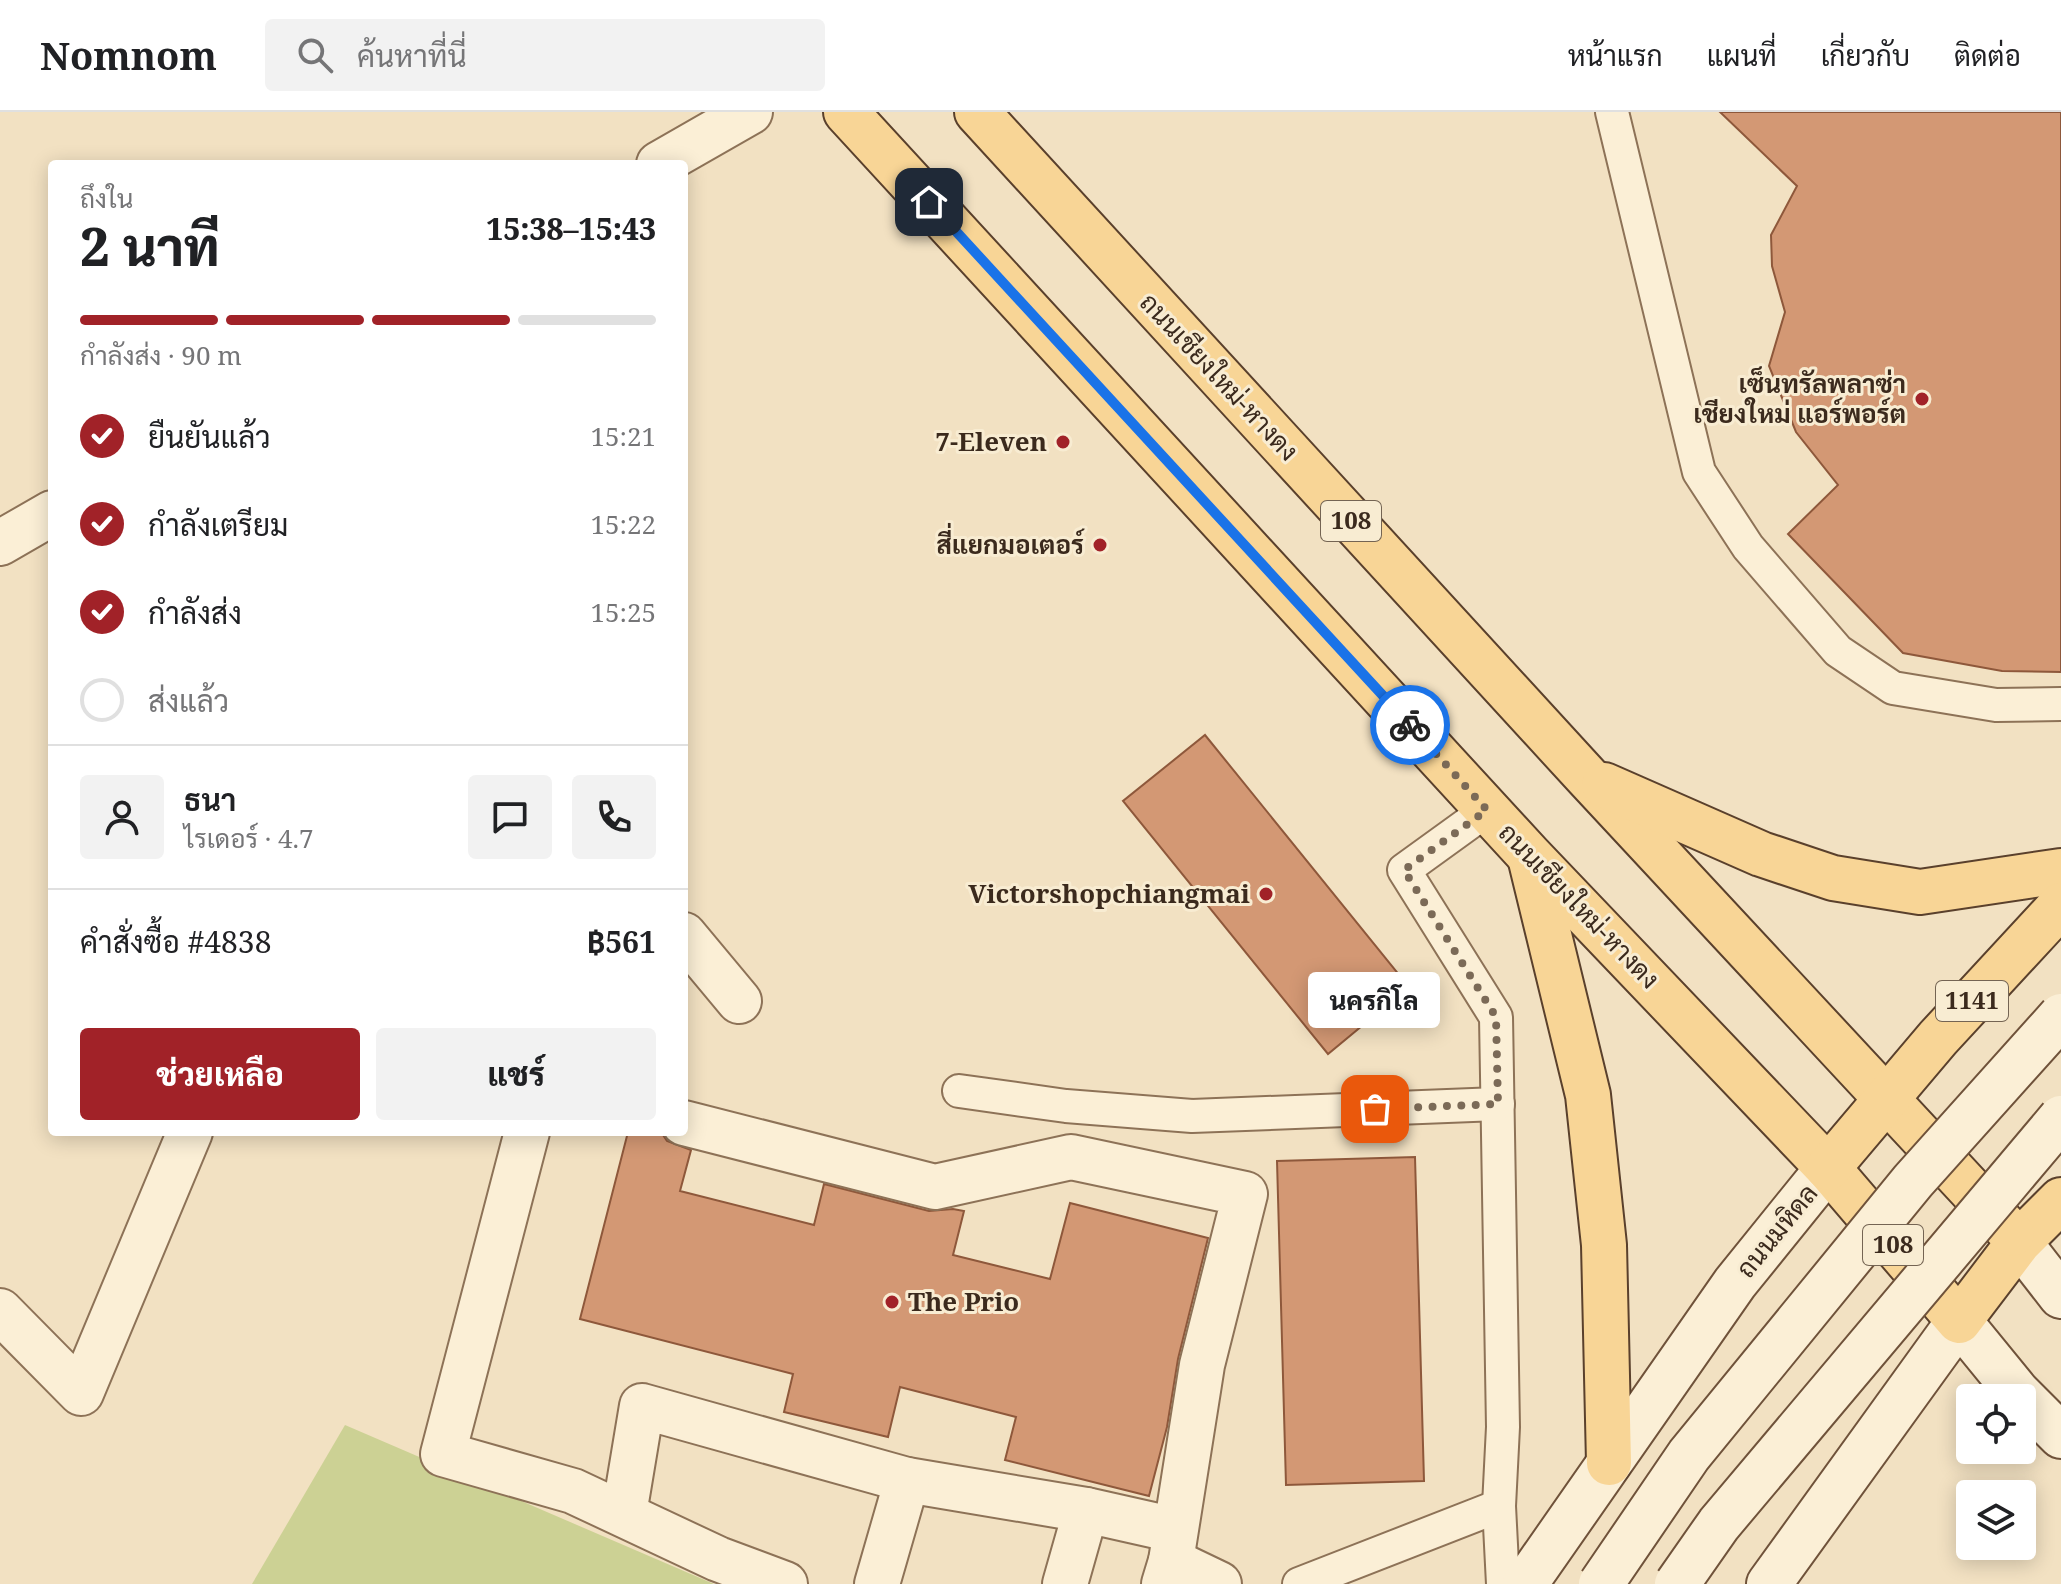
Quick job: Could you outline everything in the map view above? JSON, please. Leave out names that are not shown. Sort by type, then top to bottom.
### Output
[{"type":"main road","name":"ถนนเชียงใหม่-หางดง","points":[[846,112],[1487,810],[1828,1168]]},
{"type":"main road","name":"ถนนเชียงใหม่-หางดง","points":[[977,112],[1885,1099]]},
{"type":"main road","points":[[1587,777],[1761,854],[1833,878],[1920,892],[2061,871]]},
{"type":"main road","points":[[1529,855],[1588,1095],[1604,1245],[1609,1463]]},
{"type":"main road","name":"ถนนมหิดล","points":[[1828,1168],[1885,1099],[2061,905]]},
{"type":"main road","name":"108","points":[[1885,1099],[2019,1242]]},
{"type":"main road","name":"108","points":[[1828,1168],[1959,1321]]},
{"type":"main road","points":[[1959,1321],[2019,1242],[2061,1200]]},
{"type":"street","points":[[666,160],[750,112]]},
{"type":"street","points":[[0,543],[48,515]]},
{"type":"street","points":[[688,940],[739,1001]]},
{"type":"street","name":"1141","points":[[1601,1584],[1689,1455],[1913,1181],[2061,1016]]},
{"type":"street","points":[[1677,1584],[1719,1524],[2061,1118]]},
{"type":"street","points":[[688,1124],[935,1187],[1071,1157],[1245,1194],[1202,1365],[1170,1558]]},
{"type":"street","points":[[0,1311],[81,1393],[188,1136]]},
{"type":"street","points":[[526,1136],[443,1454],[573,1491],[718,1559],[785,1584]]},
{"type":"street","name":"ถนนมหิดล","points":[[1525,1584],[1735,1283],[1828,1168]]},
{"type":"street","name":"108","points":[[2019,1242],[2061,1296]]},
{"type":"street","points":[[1769,1584],[1959,1321]]},
{"type":"street","name":"108","points":[[1959,1321],[2017,1392],[2061,1436]]},
{"type":"street","points":[[624,1514],[642,1406],[907,1480],[1086,1510],[1219,1584]]},
{"type":"street","points":[[877,1584],[907,1480]]},
{"type":"street","points":[[1065,1584],[1086,1510]]},
{"type":"lane","points":[[1613,114],[1699,472],[1748,547],[1838,651],[1893,688],[1996,705],[2061,704]]},
{"type":"lane","points":[[1487,810],[1404,870],[1496,1017],[1503,1427],[1499,1506],[1503,1584]]},
{"type":"lane","points":[[959,1091],[1066,1106],[1192,1116],[1498,1104]]},
{"type":"lane","points":[[1299,1584],[1499,1506]]},
{"type":"green space","points":[[345,1425],[714,1584],[252,1584]]},
{"type":"building","name":"เซ็นทรัลพลาซ่า เชียงใหม่ แอร์พอร์ต","points":[[1720,112],[2061,112],[2061,672],[2002,671],[1903,653],[1788,534],[1838,485],[1796,432],[1769,366],[1785,312],[1772,266],[1771,235],[1797,186]]},
{"type":"building","name":"Victorshopchiangmai","points":[[1205,735],[1409,987],[1328,1054],[1123,801]]},
{"type":"building","name":"The Prio","points":[[627,1136],[664,1136],[667,1141],[691,1150],[680,1191],[814,1225],[824,1184],[929,1211],[964,1211],[953,1255],[1050,1279],[1070,1203],[1208,1238],[1149,1496],[1005,1460],[1016,1417],[900,1387],[888,1437],[784,1412],[793,1374],[580,1319]]},
{"type":"building","points":[[1415,1157],[1424,1481],[1286,1485],[1277,1161]]},
{"type":"way so far","points":[[1375,1109],[1498,1104],[1496,1017],[1404,870],[1487,810],[1410,725]]},
{"type":"place","name":"เซ็นทรัลพลาซ่า เชียงใหม่ แอร์พอร์ต","points":[[1922,399]]},
{"type":"place","name":"7-Eleven","points":[[1063,442]]},
{"type":"place","name":"สี่แยกมอเตอร์","points":[[1100,545]]},
{"type":"place","name":"Victorshopchiangmai","points":[[1266,894]]},
{"type":"place","name":"นครกิโล","points":[[1375,1109]]},
{"type":"place","name":"The Prio","points":[[892,1302]]},
{"type":"route","points":[[929,202],[1410,725]]}]
